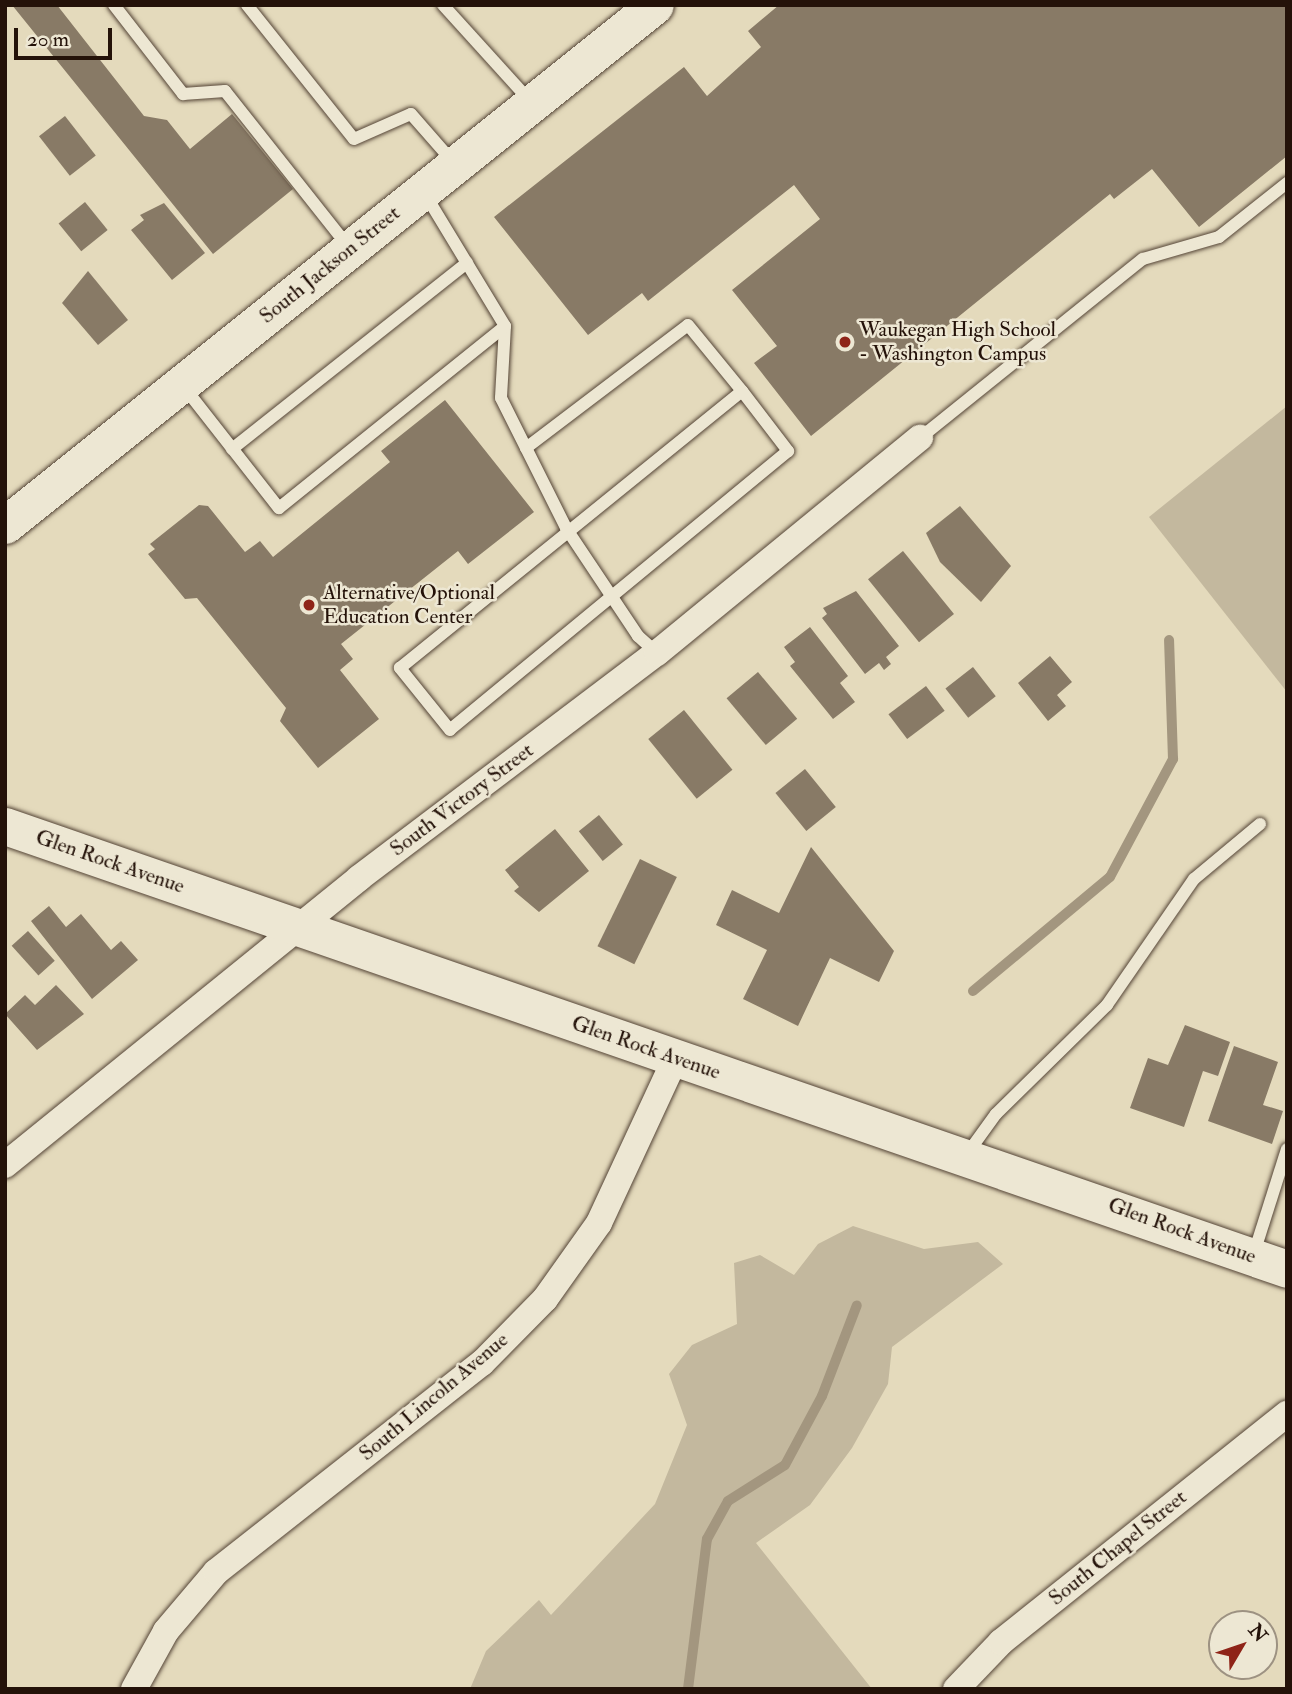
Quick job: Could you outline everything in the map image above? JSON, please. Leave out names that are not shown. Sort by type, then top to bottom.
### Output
[{"type":"street","name":"South Jackson Street","points":[[5,525],[655,5]]},
{"type":"street","name":"South Victory Street","points":[[5,1165],[300,927],[657,653],[920,438]]},
{"type":"street","name":"Glen Rock Avenue","points":[[5,826],[674,1059],[967,1155],[1287,1269]]},
{"type":"street","name":"South Lincoln Avenue","points":[[134,1689],[166,1631],[216,1572],[482,1363],[545,1299],[599,1223],[674,1059]]},
{"type":"street","name":"South Chapel Street","points":[[956,1689],[1001,1642],[1287,1414]]},
{"type":"lane","points":[[114,5],[183,94],[225,91],[351,248]]},
{"type":"lane","points":[[247,5],[354,139],[411,114],[455,165]]},
{"type":"lane","points":[[443,5],[532,104]]},
{"type":"lane","points":[[920,438],[1143,259],[1219,237],[1287,183]]},
{"type":"lane","points":[[423,191],[505,326],[501,398],[566,528],[612,597],[657,653]]},
{"type":"lane","points":[[232,449],[467,263]]},
{"type":"lane","points":[[526,448],[688,324],[742,391],[788,451],[450,730],[400,668],[566,528],[742,391]]},
{"type":"lane","points":[[181,384],[279,509],[505,326]]},
{"type":"lane","points":[[967,1155],[996,1114],[1107,1005],[1194,879],[1260,824]]},
{"type":"lane","points":[[1252,1257],[1287,1149]]},
{"type":"shaded area","points":[[1287,406],[1287,692],[1149,517]]},
{"type":"shaded area","points":[[853,1226],[924,1249],[978,1242],[1003,1264],[892,1347],[888,1384],[852,1448],[810,1505],[756,1543],[872,1689],[470,1689],[486,1651],[539,1600],[551,1615],[655,1504],[687,1425],[669,1374],[692,1345],[737,1324],[734,1263],[760,1255],[794,1275],[818,1244]]},
{"type":"building","points":[[12,5],[57,5],[144,116],[167,120],[190,149],[232,114],[293,189],[213,254]]},
{"type":"building","name":"Waukegan High School - Washington Campus","points":[[779,5],[1287,5],[1287,156],[1199,227],[1152,169],[1114,199],[1110,194],[811,436],[754,363],[777,346],[732,290],[820,219],[794,185],[648,301],[642,293],[588,335],[494,217],[684,67],[707,96],[761,47],[748,31]]},
{"type":"building","points":[[65,116],[96,155],[70,176],[39,136]]},
{"type":"building","points":[[85,202],[108,230],[81,251],[59,223]]},
{"type":"building","points":[[164,203],[205,253],[172,280],[131,230],[144,220],[140,215]]},
{"type":"building","points":[[88,271],[128,320],[98,345],[62,303]]},
{"type":"building","name":"Alternative/Optional Education Center","points":[[445,400],[534,512],[468,564],[458,551],[341,644],[353,659],[340,670],[379,719],[318,768],[280,721],[286,708],[197,598],[185,599],[148,554],[155,549],[150,544],[199,505],[208,506],[245,552],[260,541],[273,557],[390,462],[381,451]]},
{"type":"building","points":[[960,506],[1011,566],[981,602],[940,562],[926,533]]},
{"type":"building","points":[[903,551],[954,614],[919,642],[868,579]]},
{"type":"building","points":[[856,591],[899,646],[886,657],[891,664],[884,670],[879,663],[865,674],[822,618],[827,614],[823,608]]},
{"type":"building","points":[[810,627],[848,676],[840,683],[855,702],[833,719],[790,666],[795,662],[784,647]]},
{"type":"building","points":[[1050,656],[1072,682],[1057,695],[1066,706],[1048,721],[1018,683]]},
{"type":"building","points":[[973,667],[996,696],[968,718],[945,689]]},
{"type":"building","points":[[758,672],[797,719],[766,745],[727,698]]},
{"type":"building","points":[[926,686],[945,711],[907,739],[888,714]]},
{"type":"building","points":[[684,710],[732,770],[697,799],[648,739]]},
{"type":"building","points":[[805,769],[836,807],[806,831],[775,793]]},
{"type":"building","points":[[599,815],[623,845],[603,861],[579,831]]},
{"type":"building","points":[[555,829],[589,871],[539,912],[514,891],[519,887],[505,870]]},
{"type":"building","points":[[811,847],[894,951],[879,982],[830,958],[798,1026],[743,999],[767,950],[716,925],[732,890],[779,913]]},
{"type":"building","points":[[640,859],[677,877],[634,964],[597,946]]},
{"type":"building","points":[[49,906],[66,927],[81,914],[111,950],[121,941],[138,960],[92,999],[31,921]]},
{"type":"building","points":[[28,931],[55,961],[38,975],[12,946]]},
{"type":"building","points":[[56,985],[84,1014],[37,1050],[5,1014],[25,995],[35,1005]]},
{"type":"building","points":[[1185,1025],[1230,1042],[1218,1076],[1203,1071],[1184,1127],[1130,1108],[1148,1058],[1168,1065]]},
{"type":"building","points":[[1234,1046],[1278,1062],[1263,1105],[1283,1111],[1272,1144],[1208,1121]]},
{"type":"waterway","points":[[973,991],[1110,877],[1173,759],[1169,640]]},
{"type":"waterway","points":[[688,1689],[707,1539],[728,1501],[785,1465],[822,1396],[857,1305]]},
{"type":"place","name":"Waukegan High School - Washington Campus","points":[[845,342]]},
{"type":"place","name":"Alternative/Optional Education Center","points":[[309,605]]}]
